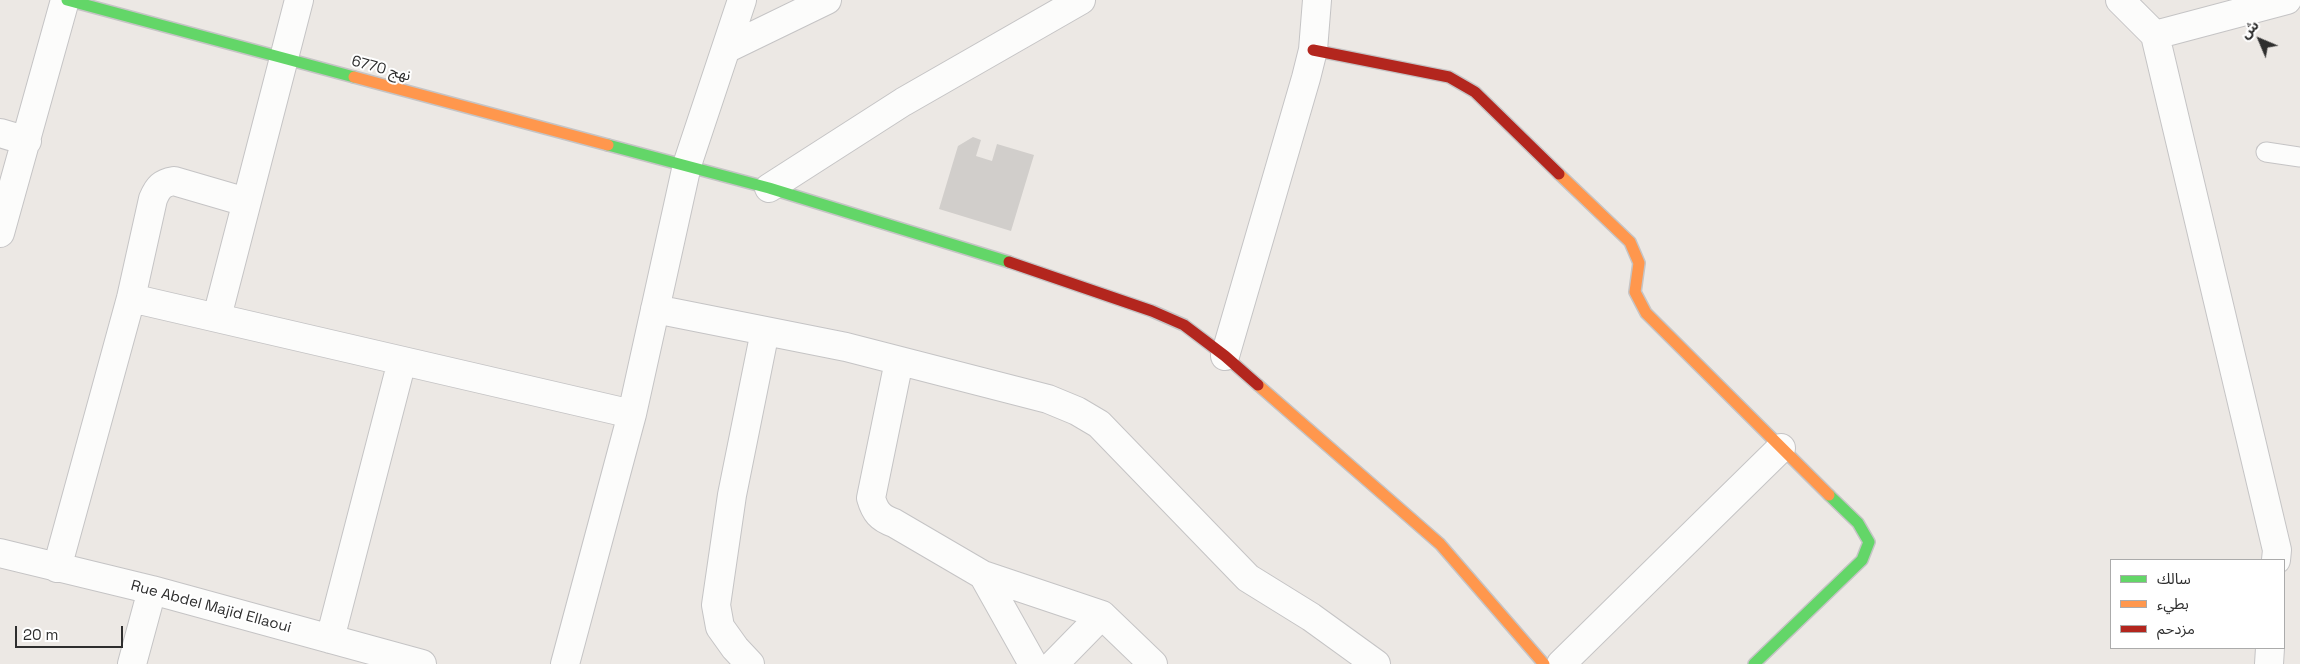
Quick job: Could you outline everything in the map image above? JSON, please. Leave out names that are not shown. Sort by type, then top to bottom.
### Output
[{"type":"street","name":"نهج 6770","points":[[66,0],[136,9],[282,59],[769,188],[1006,262],[1152,311],[1184,325],[1225,356],[1440,544],[1544,664]]},
{"type":"street","points":[[0,233],[66,0]]},
{"type":"street","points":[[217,317],[282,59],[299,0]]},
{"type":"street","points":[[565,664],[632,414],[688,165],[742,0]]},
{"type":"street","points":[[726,49],[827,0]]},
{"type":"street","points":[[769,188],[903,102],[1081,0]]},
{"type":"street","points":[[1225,356],[1306,78],[1313,50],[1317,0]]},
{"type":"street","points":[[2120,0],[2155,35],[2277,550],[2276,559]]},
{"type":"street","points":[[2155,35],[2287,0]]},
{"type":"street","points":[[1313,50],[1449,77],[1474,92],[1630,242],[1639,263],[1635,292],[1646,313],[1858,524],[1869,542],[1862,560],[1754,664]]},
{"type":"street","points":[[0,133],[27,141]]},
{"type":"street","points":[[57,568],[131,298],[153,199],[157,190],[163,183],[174,181],[246,202]]},
{"type":"street","points":[[131,298],[632,414]]},
{"type":"street","points":[[655,309],[846,347],[1048,399],[1076,411],[1098,424],[1248,578],[1311,616],[1360,660]]},
{"type":"street","points":[[750,664],[735,648],[720,627],[716,605],[732,495],[766,331]]},
{"type":"street","points":[[330,639],[402,361]]},
{"type":"street","points":[[900,361],[871,498],[874,510],[883,519],[894,523],[984,575],[1102,615],[1153,664]]},
{"type":"street","points":[[1561,664],[1781,448]]},
{"type":"street","name":"Rue Abdel Majid Ellaoui","points":[[0,553],[152,590],[422,664]]},
{"type":"street","points":[[984,575],[1033,664]]},
{"type":"street","points":[[132,664],[152,590]]},
{"type":"street","points":[[1054,664],[1102,615]]},
{"type":"street","points":[[2269,664],[2270,649]]},
{"type":"lane","points":[[2266,152],[2300,157]]},
{"type":"building","points":[[973,137],[981,140],[976,156],[992,161],[997,144],[1034,155],[1011,231],[939,209],[958,146]]},
{"type":"traffic: fast","points":[[67,0],[354,77]]},
{"type":"traffic: fast","points":[[608,145],[769,188],[1009,262]]},
{"type":"traffic: fast","points":[[1754,664],[1862,560],[1869,542],[1858,523],[1829,495]]},
{"type":"traffic: slow","points":[[354,77],[608,145]]},
{"type":"traffic: slow","points":[[1559,174],[1630,242],[1639,263],[1635,292],[1646,313],[1829,495]]},
{"type":"traffic: slow","points":[[1258,385],[1440,544],[1544,664]]},
{"type":"traffic: jam","points":[[1313,50],[1449,77],[1475,92],[1559,174]]},
{"type":"traffic: jam","points":[[1009,262],[1152,311],[1184,325],[1225,356],[1258,385]]}]
